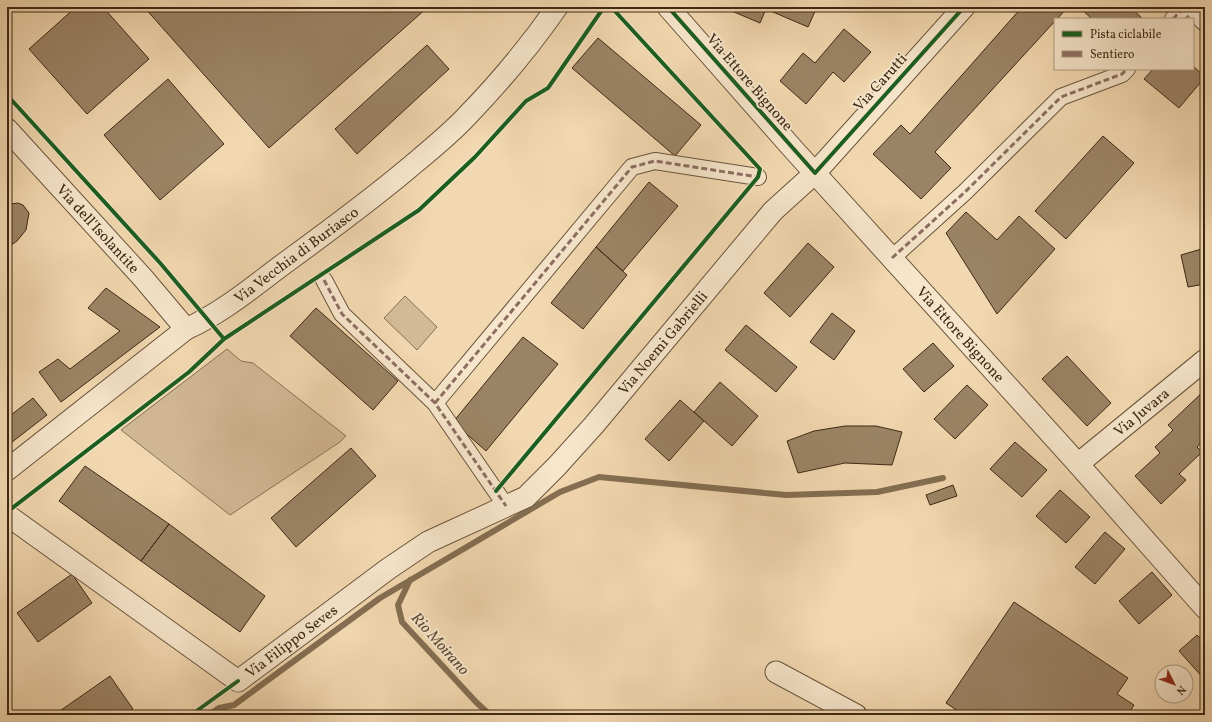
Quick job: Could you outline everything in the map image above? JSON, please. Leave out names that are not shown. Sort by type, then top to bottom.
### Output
[{"type":"street","name":"Via Vecchia di Buriasco","points":[[7,470],[186,329],[207,320],[307,247],[369,201],[432,148],[466,117],[494,87],[557,7]]},
{"type":"street","name":"Via Ettore Bignone","points":[[668,7],[814,173],[1078,464],[1205,608]]},
{"type":"street","name":"Via Carutti","points":[[814,173],[964,7]]},
{"type":"street","points":[[1174,18],[1184,7]]},
{"type":"street","points":[[1195,7],[1205,20]]},
{"type":"street","points":[[892,258],[965,192],[1060,97],[1122,74],[1126,70]]},
{"type":"street","name":"Via dell'Isolantite","points":[[7,129],[143,278],[186,329]]},
{"type":"street","points":[[435,403],[632,167],[655,161],[758,177]]},
{"type":"street","name":"Via Noemi Gabrielli","points":[[506,506],[526,497],[557,466],[594,425],[773,211],[814,173]]},
{"type":"street","points":[[324,280],[342,314],[435,403],[506,506]]},
{"type":"street","name":"Via Juvara","points":[[1078,464],[1205,360]]},
{"type":"street","name":"Via Filippo Seves","points":[[7,515],[238,681],[388,569],[428,542],[506,506]]},
{"type":"street","points":[[776,672],[856,715]]},
{"type":"shaded area","points":[[405,296],[437,327],[417,350],[384,318]]},
{"type":"shaded area","points":[[227,349],[241,361],[253,363],[346,436],[340,442],[230,515],[121,430]]},
{"type":"building","points":[[76,7],[103,7],[149,59],[87,114],[29,49]]},
{"type":"building","points":[[144,7],[428,7],[269,148]]},
{"type":"building","points":[[728,7],[817,7],[808,27],[766,9],[760,23],[727,9]]},
{"type":"building","points":[[1022,7],[1068,7],[1058,18],[1054,18],[1054,22],[935,152],[951,168],[921,199],[873,154],[901,125],[910,134]]},
{"type":"building","points":[[1079,7],[1130,7],[1142,18],[1091,18]]},
{"type":"building","points":[[844,29],[871,52],[844,82],[833,72],[806,104],[780,81],[803,53],[815,63]]},
{"type":"building","points":[[598,38],[701,125],[675,156],[572,68]]},
{"type":"building","points":[[427,45],[449,69],[357,154],[335,129]]},
{"type":"building","points":[[1194,67],[1205,77],[1179,108],[1144,79],[1152,70],[1194,70]]},
{"type":"building","points":[[168,79],[224,144],[160,200],[104,135]]},
{"type":"building","points":[[1103,136],[1134,163],[1066,239],[1035,211]]},
{"type":"building","points":[[649,182],[678,206],[623,271],[596,247]]},
{"type":"building","points":[[7,197],[11,204],[18,203],[23,205],[29,213],[26,230],[17,241],[7,248]]},
{"type":"building","points":[[966,212],[997,240],[1019,216],[1055,249],[997,314],[946,233]]},
{"type":"building","points":[[808,243],[834,267],[790,317],[764,293]]},
{"type":"building","points":[[596,247],[627,275],[583,329],[551,303]]},
{"type":"building","points":[[1205,248],[1205,284],[1188,287],[1181,255]]},
{"type":"building","points":[[106,288],[160,327],[61,402],[39,372],[58,359],[70,369],[120,331],[88,308]]},
{"type":"building","points":[[316,308],[398,381],[373,410],[290,336]]},
{"type":"building","points":[[832,313],[855,331],[834,360],[810,342]]},
{"type":"building","points":[[746,325],[797,367],[776,392],[725,350]]},
{"type":"building","points":[[523,337],[558,364],[486,451],[453,422]]},
{"type":"building","points":[[933,343],[954,366],[924,392],[903,369]]},
{"type":"building","points":[[1067,356],[1111,403],[1087,426],[1042,379]]},
{"type":"building","points":[[720,382],[758,416],[732,446],[694,412]]},
{"type":"building","points":[[967,385],[988,405],[955,439],[934,419]]},
{"type":"building","points":[[1205,390],[1205,439],[1197,447],[1202,452],[1179,474],[1186,480],[1161,504],[1135,476],[1160,453],[1155,447],[1173,430],[1168,425]]},
{"type":"building","points":[[33,398],[47,415],[7,446],[7,418]]},
{"type":"building","points":[[680,400],[704,421],[669,461],[645,439]]},
{"type":"building","points":[[845,426],[876,426],[902,432],[892,465],[845,463],[798,473],[787,441],[814,431]]},
{"type":"building","points":[[1015,442],[1047,470],[1022,497],[990,469]]},
{"type":"building","points":[[351,448],[376,476],[296,547],[271,518]]},
{"type":"building","points":[[85,466],[169,524],[141,561],[59,501]]},
{"type":"building","points":[[953,485],[957,496],[930,505],[926,495]]},
{"type":"building","points":[[1060,490],[1090,517],[1066,543],[1036,516]]},
{"type":"building","points":[[169,524],[265,596],[240,632],[141,561]]},
{"type":"building","points":[[1105,532],[1125,549],[1095,584],[1075,567]]},
{"type":"building","points":[[1152,572],[1172,595],[1139,624],[1119,601]]},
{"type":"building","points":[[72,574],[92,603],[38,642],[17,613]]},
{"type":"building","points":[[1014,602],[1128,678],[1117,694],[1134,705],[1128,715],[964,715],[946,703]]},
{"type":"building","points":[[1197,635],[1205,643],[1204,679],[1194,668],[1194,664],[1191,664],[1179,651]]},
{"type":"building","points":[[110,676],[133,709],[125,715],[54,715]]},
{"type":"waterway","points":[[209,715],[219,708],[234,705],[380,598],[560,492],[599,477],[786,495],[877,492],[943,478]]},
{"type":"waterway","name":"Rio Moirano","points":[[410,580],[398,605],[402,622],[476,702],[490,715]]},
{"type":"marked path","points":[[1174,18],[1184,7]]},
{"type":"marked path","points":[[892,258],[965,192],[1061,97],[1122,74],[1126,70]]},
{"type":"marked path","points":[[435,403],[632,167],[655,161],[758,177]]},
{"type":"marked path","points":[[324,280],[342,314],[435,403],[506,506]]},
{"type":"cycle path","points":[[7,512],[189,372],[224,339],[419,210],[475,157],[526,101],[548,88],[604,7],[613,9],[760,169],[758,177],[496,491]]},
{"type":"cycle path","points":[[668,7],[815,173],[964,7]]},
{"type":"cycle path","points":[[7,95],[161,264],[224,339]]},
{"type":"cycle path","points":[[191,715],[238,681]]}]
